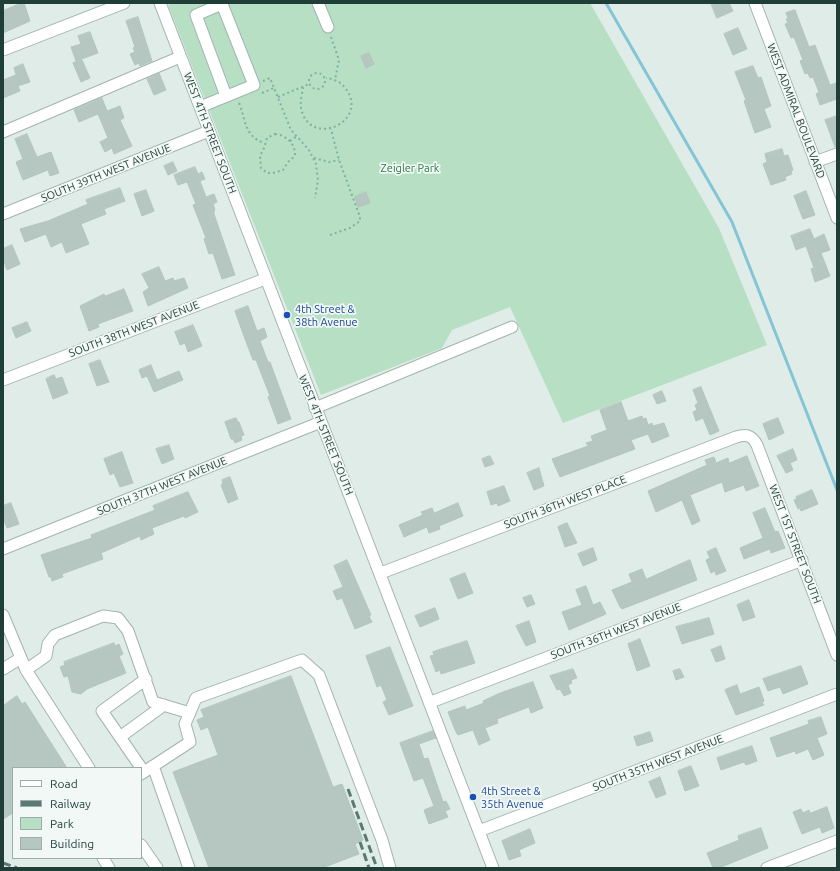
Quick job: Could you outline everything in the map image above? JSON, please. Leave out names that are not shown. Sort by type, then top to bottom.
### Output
[{"type":"street","points":[[3,50],[124,3]]},
{"type":"street","name":"WEST 4TH STREET SOUTH","points":[[160,3],[315,408],[431,702],[493,868]]},
{"type":"street","points":[[318,3],[328,27]]},
{"type":"street","name":"WEST ADMIRAL BOULEVARD","points":[[756,3],[837,218]]},
{"type":"street","points":[[200,107],[226,96],[254,84],[222,4],[196,15],[226,96]]},
{"type":"street","points":[[3,132],[180,57]]},
{"type":"street","name":"SOUTH 39TH WEST AVENUE","points":[[3,214],[209,131]]},
{"type":"street","points":[[815,162],[837,154]]},
{"type":"street","name":"SOUTH 38TH WEST AVENUE","points":[[3,380],[266,279]]},
{"type":"street","points":[[315,408],[512,327]]},
{"type":"street","name":"SOUTH 37TH WEST AVENUE","points":[[3,549],[321,422]]},
{"type":"street","name":"SOUTH 36TH WEST PLACE","points":[[381,573],[736,437],[743,435],[750,436]]},
{"type":"street","name":"WEST 1ST STREET SOUTH","points":[[750,436],[754,439],[757,445],[837,655]]},
{"type":"street","name":"SOUTH 36TH WEST AVENUE","points":[[431,702],[802,560]]},
{"type":"street","points":[[3,615],[26,670],[89,767]]},
{"type":"street","points":[[26,670],[46,656],[48,644],[55,635],[103,616],[118,618],[128,631],[153,702],[190,713]]},
{"type":"street","points":[[3,669],[21,658]]},
{"type":"street","points":[[146,771],[190,742],[185,724],[196,698],[302,660],[319,675],[382,840],[390,868]]},
{"type":"street","points":[[146,679],[102,711],[146,771],[189,868]]},
{"type":"street","name":"SOUTH 35TH WEST AVENUE","points":[[479,831],[837,694]]},
{"type":"street","points":[[120,737],[164,706]]},
{"type":"street","points":[[767,868],[837,841]]},
{"type":"street","points":[[142,846],[157,868]]},
{"type":"street","points":[[104,859],[109,868]]},
{"type":"path","points":[[328,27],[338,55],[338,66],[335,80]]},
{"type":"path","points":[[303,87],[301,108],[305,118],[314,126],[331,129],[344,122],[351,107],[348,92],[335,80],[326,78],[321,74],[314,73],[310,78],[309,84]]},
{"type":"path","points":[[254,84],[270,78],[286,120],[314,158],[318,180],[315,198]]},
{"type":"path","points":[[309,84],[314,89],[320,89],[325,85],[326,78]]},
{"type":"path","points":[[278,97],[309,84]]},
{"type":"path","points":[[239,102],[246,129],[254,139],[264,143]]},
{"type":"path","points":[[330,235],[350,228],[360,221],[360,217],[339,160],[331,129]]},
{"type":"path","points":[[275,134],[284,136],[290,141],[295,147],[295,156],[288,162],[283,170],[273,174],[267,173],[259,162],[264,148],[264,143],[267,138],[275,134]]},
{"type":"path","points":[[290,141],[297,136]]},
{"type":"path","points":[[314,158],[328,162],[339,160]]},
{"type":"green space","name":"Zeigler Park","points":[[173,3],[590,3],[719,228],[767,345],[563,423],[510,307],[452,330],[442,348],[321,395],[168,5]]},
{"type":"building","points":[[24,3],[30,21],[3,33],[3,11]]},
{"type":"building","points":[[711,3],[729,3],[733,11],[717,18]]},
{"type":"building","points":[[795,10],[809,47],[815,45],[830,85],[837,83],[837,99],[820,105],[816,94],[819,92],[813,77],[810,78],[808,73],[805,74],[800,61],[803,60],[794,37],[791,38],[785,24],[788,23],[786,13]]},
{"type":"building","points":[[138,17],[152,61],[140,66],[139,63],[135,65],[130,54],[135,52],[133,48],[135,47],[126,21]]},
{"type":"building","points":[[738,28],[747,49],[733,55],[724,34]]},
{"type":"building","points":[[90,32],[98,53],[76,61],[71,47],[81,44],[78,36]]},
{"type":"building","points":[[369,53],[374,64],[366,68],[361,56]]},
{"type":"building","points":[[82,60],[90,78],[81,82],[73,63]]},
{"type":"building","points":[[23,64],[30,82],[18,86],[20,91],[3,98],[3,80],[16,75],[14,68]]},
{"type":"building","points":[[753,66],[758,78],[761,77],[771,106],[764,109],[771,127],[755,133],[744,101],[746,100],[735,72]]},
{"type":"building","points":[[159,73],[166,90],[154,95],[147,79]]},
{"type":"building","points":[[102,98],[107,111],[120,106],[124,118],[120,120],[132,146],[114,154],[112,148],[105,152],[100,142],[108,138],[98,114],[79,122],[74,110]]},
{"type":"building","points":[[837,116],[837,147],[835,147],[825,120]]},
{"type":"building","points":[[27,134],[37,157],[51,152],[59,173],[50,176],[48,170],[23,180],[16,162],[23,159],[15,139]]},
{"type":"building","points":[[782,149],[784,156],[788,155],[793,170],[791,171],[792,174],[785,177],[786,180],[771,185],[763,164],[767,162],[765,154]]},
{"type":"building","points":[[173,162],[177,171],[168,175],[164,166]]},
{"type":"building","points":[[195,167],[198,174],[202,172],[205,179],[200,181],[206,197],[214,194],[217,202],[213,204],[215,210],[214,214],[235,275],[222,279],[213,253],[209,254],[204,239],[206,238],[193,205],[196,204],[187,182],[178,185],[174,175]]},
{"type":"building","points":[[120,188],[125,201],[104,209],[106,214],[81,224],[89,244],[66,253],[62,242],[51,247],[46,234],[25,242],[20,229],[48,221],[88,204],[86,200]]},
{"type":"building","points":[[146,190],[154,211],[142,216],[134,194]]},
{"type":"building","points":[[806,191],[815,215],[803,219],[794,196]]},
{"type":"building","points":[[366,192],[370,203],[358,207],[355,197]]},
{"type":"building","points":[[810,229],[814,239],[824,234],[830,250],[821,253],[830,276],[815,282],[811,269],[814,268],[806,246],[796,250],[791,236]]},
{"type":"building","points":[[12,245],[20,264],[7,270],[3,259],[3,249]]},
{"type":"building","points":[[159,267],[165,281],[173,278],[174,281],[184,278],[188,288],[148,306],[143,292],[149,288],[142,274]]},
{"type":"building","points":[[124,289],[133,311],[98,324],[99,327],[89,331],[80,306],[104,294],[105,296]]},
{"type":"building","points":[[248,306],[257,331],[264,328],[267,337],[260,341],[268,362],[270,362],[291,419],[278,424],[268,397],[270,396],[256,360],[253,360],[235,311]]},
{"type":"building","points":[[27,322],[31,331],[16,338],[12,328]]},
{"type":"building","points":[[193,325],[202,346],[188,352],[185,343],[180,345],[175,332]]},
{"type":"building","points":[[100,360],[109,382],[97,386],[89,364]]},
{"type":"building","points":[[151,365],[157,380],[179,371],[183,380],[154,392],[147,376],[142,378],[139,370]]},
{"type":"building","points":[[54,375],[56,379],[62,377],[68,393],[53,399],[46,379]]},
{"type":"building","points":[[701,387],[719,431],[710,435],[703,418],[696,421],[693,412],[697,410],[695,405],[698,403],[693,390]]},
{"type":"building","points":[[662,391],[666,401],[657,404],[653,395]]},
{"type":"building","points":[[621,402],[628,421],[642,416],[643,419],[646,418],[648,425],[652,423],[653,426],[664,423],[669,436],[652,443],[648,434],[631,440],[635,449],[560,477],[552,459],[588,446],[586,443],[593,441],[591,436],[607,430],[600,410]]},
{"type":"building","points":[[236,418],[244,435],[241,436],[242,440],[235,443],[233,439],[231,439],[225,422]]},
{"type":"building","points":[[778,418],[784,433],[769,440],[763,424]]},
{"type":"building","points":[[169,445],[174,459],[162,464],[156,449]]},
{"type":"building","points":[[793,449],[797,460],[790,463],[793,470],[786,473],[777,456]]},
{"type":"building","points":[[122,452],[133,483],[120,487],[114,473],[110,475],[104,459]]},
{"type":"building","points":[[490,456],[494,464],[485,467],[482,459]]},
{"type":"building","points":[[747,456],[759,486],[746,491],[744,485],[725,492],[722,482],[690,495],[700,521],[692,525],[682,500],[656,512],[648,491],[707,465],[705,460],[714,457],[716,463],[728,458],[729,463]]},
{"type":"building","points":[[539,468],[544,486],[534,490],[527,473]]},
{"type":"building","points":[[230,477],[238,499],[228,503],[221,485],[223,484],[222,480]]},
{"type":"building","points":[[504,486],[510,501],[498,506],[497,503],[491,505],[487,492]]},
{"type":"building","points":[[812,490],[818,504],[801,511],[800,508],[798,509],[794,500],[797,499],[796,497]]},
{"type":"building","points":[[188,492],[198,512],[185,518],[184,516],[152,528],[154,534],[141,540],[140,536],[101,553],[103,559],[62,574],[63,577],[52,581],[51,577],[49,577],[41,555],[92,538],[91,535],[155,510],[153,506]]},
{"type":"building","points":[[11,503],[19,524],[7,528],[3,518],[3,506]]},
{"type":"building","points":[[458,503],[463,516],[439,526],[440,529],[429,533],[427,527],[404,537],[399,525],[423,515],[421,512],[432,508],[434,513]]},
{"type":"building","points":[[765,508],[775,532],[778,531],[785,548],[771,553],[770,549],[744,559],[740,548],[763,538],[753,513]]},
{"type":"building","points":[[567,523],[577,543],[565,547],[558,527]]},
{"type":"building","points":[[593,548],[597,560],[583,566],[578,554]]},
{"type":"building","points":[[716,548],[726,571],[716,575],[715,571],[711,573],[706,560],[710,558],[707,552]]},
{"type":"building","points":[[347,560],[371,615],[369,616],[372,622],[355,629],[342,598],[337,600],[333,591],[343,587],[334,566]]},
{"type":"building","points":[[690,560],[697,580],[622,609],[620,607],[612,590],[632,582],[629,574],[642,569],[646,579]]},
{"type":"building","points":[[465,573],[473,593],[458,599],[450,579]]},
{"type":"building","points":[[586,586],[593,605],[600,602],[606,614],[569,630],[562,612],[582,605],[576,590]]},
{"type":"building","points":[[531,595],[535,604],[527,607],[523,598]]},
{"type":"building","points":[[749,600],[755,617],[743,621],[737,605]]},
{"type":"building","points":[[435,608],[439,619],[420,627],[415,616]]},
{"type":"building","points":[[709,618],[714,634],[682,644],[676,627]]},
{"type":"building","points":[[529,621],[536,642],[526,646],[516,626]]},
{"type":"building","points":[[640,639],[650,666],[637,671],[628,644]]},
{"type":"building","points":[[467,641],[475,663],[441,674],[440,670],[436,672],[430,656],[434,655],[433,652]]},
{"type":"building","points":[[114,643],[115,646],[119,644],[123,654],[119,656],[126,673],[87,689],[81,694],[72,692],[68,676],[64,677],[60,667],[65,665],[64,662]]},
{"type":"building","points":[[721,646],[725,659],[716,662],[711,650]]},
{"type":"building","points":[[390,647],[413,706],[389,715],[383,702],[387,700],[381,685],[377,687],[366,656]]},
{"type":"building","points":[[801,666],[808,684],[783,694],[780,687],[768,691],[763,679]]},
{"type":"building","points":[[573,669],[577,678],[571,680],[572,683],[568,685],[571,693],[564,696],[560,689],[557,690],[550,676]]},
{"type":"building","points":[[680,669],[684,677],[676,680],[673,671]]},
{"type":"building","points":[[291,676],[333,787],[342,784],[363,840],[355,844],[359,854],[322,868],[209,868],[173,772],[218,755],[208,727],[201,730],[197,720],[204,717],[201,710]]},
{"type":"building","points":[[533,682],[543,708],[531,713],[529,707],[497,719],[498,723],[485,728],[490,740],[479,745],[473,730],[458,735],[448,712],[465,706],[466,710],[484,703],[483,701],[500,693]]},
{"type":"building","points":[[737,685],[740,694],[759,687],[764,705],[736,715],[725,690]]},
{"type":"building","points":[[17,696],[22,704],[25,702],[66,767],[12,767],[12,814],[3,819],[3,706]]},
{"type":"building","points":[[821,717],[827,734],[817,738],[824,755],[813,760],[808,749],[796,754],[795,751],[777,757],[770,738],[809,724],[808,721]]},
{"type":"building","points":[[433,731],[436,738],[419,744],[424,759],[428,758],[443,802],[446,801],[450,809],[445,811],[448,817],[429,824],[424,810],[434,806],[423,778],[414,781],[400,743]]},
{"type":"building","points":[[650,732],[653,741],[637,746],[634,737]]},
{"type":"building","points":[[752,746],[757,761],[746,765],[744,762],[721,770],[717,758]]},
{"type":"building","points":[[691,766],[699,786],[685,791],[678,771]]},
{"type":"building","points":[[660,777],[666,794],[656,798],[649,782]]},
{"type":"building","points":[[827,807],[834,828],[822,833],[820,827],[802,834],[793,812],[801,809],[803,813],[809,810],[810,813]]},
{"type":"building","points":[[761,828],[768,848],[719,868],[713,868],[707,853],[739,840],[738,836]]},
{"type":"building","points":[[530,829],[535,843],[519,850],[521,856],[509,860],[502,841]]},
{"type":"waterway","points":[[606,3],[732,222],[837,490]]},
{"type":"railway","points":[[348,789],[377,868]]},
{"type":"railway","points":[[360,842],[369,868]]},
{"type":"railway","points":[[3,863],[17,868]]},
{"type":"place","name":"4th Street & 38th Avenue","points":[[287,315]]},
{"type":"place","name":"4th Street & 35th Avenue","points":[[473,797]]}]
